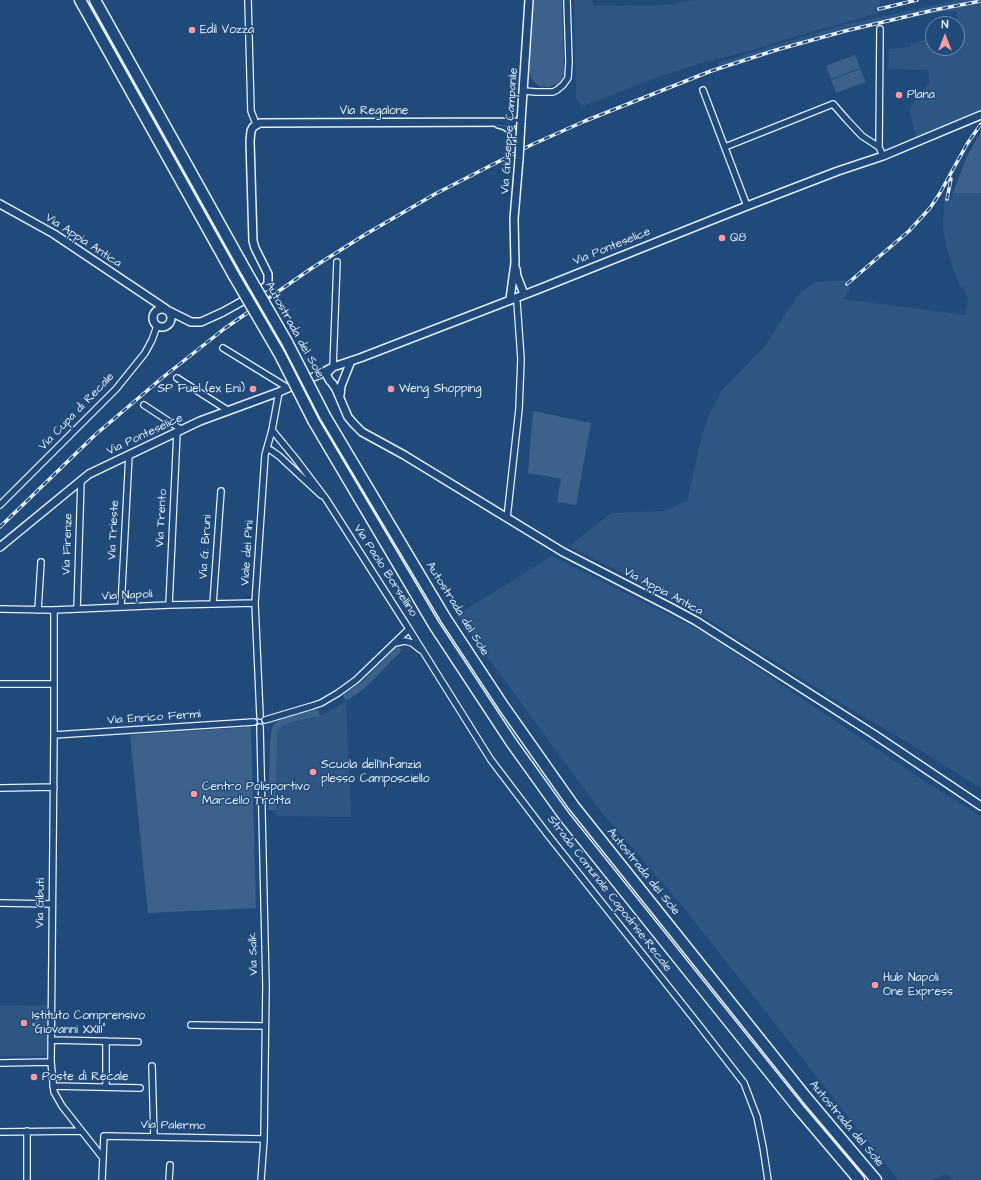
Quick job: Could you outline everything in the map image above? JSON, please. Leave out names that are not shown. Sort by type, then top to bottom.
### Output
[{"type":"highway","name":"Autostrada del Sole","points":[[80,0],[234,276],[280,355],[314,422],[434,625],[511,742],[564,816],[798,1108],[859,1180]]},
{"type":"highway","name":"Autostrada del Sole","points":[[95,0],[287,342],[325,416],[416,566],[446,619],[504,707],[573,805],[806,1097],[876,1180]]},
{"type":"street","points":[[248,0],[250,111],[256,124],[251,131],[250,142],[253,229],[255,248],[268,274],[268,280],[265,287]]},
{"type":"street","name":"Via Giuseppe Campanile","points":[[513,301],[515,263],[514,219],[524,91],[529,0]]},
{"type":"street","points":[[524,91],[553,92],[565,82],[569,72],[570,62],[567,0]]},
{"type":"street","points":[[880,30],[879,147],[883,156]]},
{"type":"street","points":[[702,90],[747,206]]},
{"type":"street","points":[[725,147],[833,104],[857,131],[879,147]]},
{"type":"street","name":"Via Ponteselice","points":[[0,547],[89,474],[200,421],[279,392],[333,367],[351,362],[513,301],[524,294],[838,171],[883,156],[981,115]]},
{"type":"street","name":"Via Regalone","points":[[256,124],[266,122],[521,122]]},
{"type":"street","name":"Via Regalone","points":[[492,122],[505,126],[511,130],[520,141]]},
{"type":"street","name":"Via Appia Antica","points":[[0,204],[54,234],[167,310],[185,319]]},
{"type":"street","points":[[331,382],[327,376],[333,367],[336,262]]},
{"type":"street","name":"Via Giuseppe Campanile","points":[[515,263],[517,276],[524,294]]},
{"type":"street","points":[[152,300],[154,307],[154,321],[157,326],[164,327],[178,319],[185,319],[191,322],[201,322],[241,302]]},
{"type":"street","points":[[507,518],[509,512],[520,409],[521,359],[513,301]]},
{"type":"street","points":[[154,315],[155,312],[160,309],[167,310],[172,317],[169,324]]},
{"type":"street","name":"Via Cupa di Recale","points":[[0,505],[116,389],[145,352],[152,340],[157,326]]},
{"type":"street","points":[[223,348],[288,388]]},
{"type":"street","points":[[340,397],[340,391],[344,378],[351,362]]},
{"type":"street","points":[[333,367],[339,367],[343,370],[344,378]]},
{"type":"street","points":[[316,376],[338,384],[344,378]]},
{"type":"street","points":[[178,378],[229,411]]},
{"type":"street","name":"Via Appia Antica","points":[[331,382],[340,397],[343,408],[348,417],[362,432],[404,455],[563,552],[696,621],[874,735],[981,806]]},
{"type":"street","name":"Viale dei Pini","points":[[260,716],[255,604],[265,463],[279,392]]},
{"type":"street","points":[[144,405],[180,431]]},
{"type":"street","name":"Via Paolo Borsellino","points":[[265,720],[322,703],[338,693],[356,680],[409,629],[326,499],[272,430]]},
{"type":"street","name":"Via Trento","points":[[169,605],[180,431]]},
{"type":"street","name":"Via Paolo Borsellino","points":[[267,448],[279,456],[312,489],[326,499]]},
{"type":"street","name":"Via Trieste","points":[[122,607],[129,455]]},
{"type":"street","name":"Via Firenze","points":[[77,609],[81,480]]},
{"type":"street","name":"Via G. Bruni","points":[[213,604],[220,491]]},
{"type":"street","points":[[38,610],[41,562]]},
{"type":"street","name":"Via Napoli","points":[[0,609],[54,610],[169,605],[255,604]]},
{"type":"street","name":"Via Gibuti","points":[[54,610],[54,787],[51,1040],[53,1086],[54,1092],[62,1106],[103,1158]]},
{"type":"street","name":"Strada Comunale Capodrise-Recale","points":[[409,629],[491,760],[548,835],[691,1014],[744,1083],[757,1118],[765,1155],[768,1180]]},
{"type":"street","points":[[394,643],[405,641],[412,643],[423,652]]},
{"type":"street","points":[[0,684],[54,684]]},
{"type":"street","points":[[260,716],[264,717],[265,720],[264,724],[260,727],[255,725],[254,722],[255,717],[260,716]]},
{"type":"street","name":"Via Enrico Fermi","points":[[54,735],[254,722]]},
{"type":"street","name":"Via Salk","points":[[260,727],[266,986],[264,1139],[261,1180]]},
{"type":"street","points":[[0,788],[54,787]]},
{"type":"street","points":[[0,903],[52,904]]},
{"type":"street","points":[[191,1025],[265,1026]]},
{"type":"street","points":[[51,1040],[138,1042]]},
{"type":"street","points":[[106,1042],[106,1087]]},
{"type":"street","points":[[0,1063],[51,1062]]},
{"type":"street","points":[[152,1066],[154,1137]]},
{"type":"street","points":[[53,1086],[140,1088]]},
{"type":"street","points":[[0,1132],[81,1130]]},
{"type":"street","points":[[27,1131],[27,1179]]},
{"type":"street","name":"Via Palermo","points":[[103,1158],[104,1136],[264,1139]]},
{"type":"street","points":[[102,1180],[103,1158]]},
{"type":"street","points":[[169,1180],[170,1165]]},
{"type":"shaded area","points":[[534,0],[562,0],[564,74],[559,83],[549,87],[542,87],[536,84],[531,78],[529,71]]},
{"type":"shaded area","points":[[574,0],[592,0],[593,6],[671,5],[693,0],[880,0],[879,13],[749,51],[701,63],[645,82],[581,107],[576,98]]},
{"type":"shaded area","points":[[957,0],[981,0],[981,111],[917,139],[910,109],[915,100],[929,83],[928,70],[888,69],[889,49],[911,47],[911,44],[925,40],[925,56],[965,56],[965,16],[957,16],[956,11],[933,13],[846,33],[721,70],[718,63],[843,25]]},
{"type":"shaded area","points":[[855,55],[860,68],[831,79],[826,66]]},
{"type":"shaded area","points":[[860,69],[866,82],[836,93],[831,80]]},
{"type":"shaded area","points":[[981,131],[981,193],[953,193],[967,156]]},
{"type":"shaded area","points":[[953,193],[981,193],[981,788],[847,707],[680,602],[569,546],[611,513],[663,511],[687,501],[701,439],[708,417],[722,390],[766,345],[785,314],[801,292],[816,282],[844,280],[851,288],[843,299],[965,315],[968,297],[958,282],[953,269],[943,230],[944,198],[952,199]]},
{"type":"shaded area","points":[[533,411],[591,423],[576,505],[557,502],[561,479],[528,473]]},
{"type":"shaded area","points":[[552,556],[705,633],[932,786],[981,816],[981,1180],[953,1180],[947,1174],[931,1180],[898,1180],[684,908],[598,808],[457,615]]},
{"type":"shaded area","points":[[397,646],[402,650],[365,688],[346,701],[343,695],[362,682]]},
{"type":"shaded area","name":"Scuola dell'Infanzia plesso Camposciello","points":[[346,701],[351,817],[276,816],[277,734],[279,729],[284,725],[293,722],[318,717]]},
{"type":"shaded area","points":[[318,709],[320,716],[293,722],[284,725],[279,729],[277,734],[276,810],[268,810],[270,743],[272,727],[277,721],[283,718]]},
{"type":"shaded area","name":"Centro Polisportivo Marcello Trotta","points":[[251,727],[256,908],[148,913],[130,735]]},
{"type":"shaded area","name":"Istituto Comprensivo \"Giovanni XXIII\"","points":[[47,1005],[48,1056],[0,1056],[0,1006]]},
{"type":"railway","points":[[879,9],[917,0]]},
{"type":"railway","points":[[0,527],[95,435],[162,378],[224,329],[312,268],[366,234],[435,194],[531,145],[585,121],[711,71],[776,50],[845,31],[934,10],[981,1]]},
{"type":"railway","points":[[847,284],[909,231],[930,208],[967,144],[981,124]]},
{"type":"railway","points":[[947,199],[951,179]]},
{"type":"place","name":"Edil Vozza","points":[[192,30]]},
{"type":"place","name":"Plana","points":[[899,95]]},
{"type":"place","name":"Q8","points":[[722,238]]},
{"type":"place","name":"SP Fuel (ex Eni)","points":[[253,389]]},
{"type":"place","name":"Weng Shopping","points":[[391,389]]},
{"type":"place","name":"Scuola dell'Infanzia plesso Camposciello","points":[[313,772]]},
{"type":"place","name":"Centro Polisportivo Marcello Trotta","points":[[194,794]]},
{"type":"place","name":"Hub Napoli One Express","points":[[875,985]]},
{"type":"place","name":"Istituto Comprensivo \"Giovanni XXIII\"","points":[[24,1023]]},
{"type":"place","name":"Poste di Recale","points":[[34,1077]]}]
